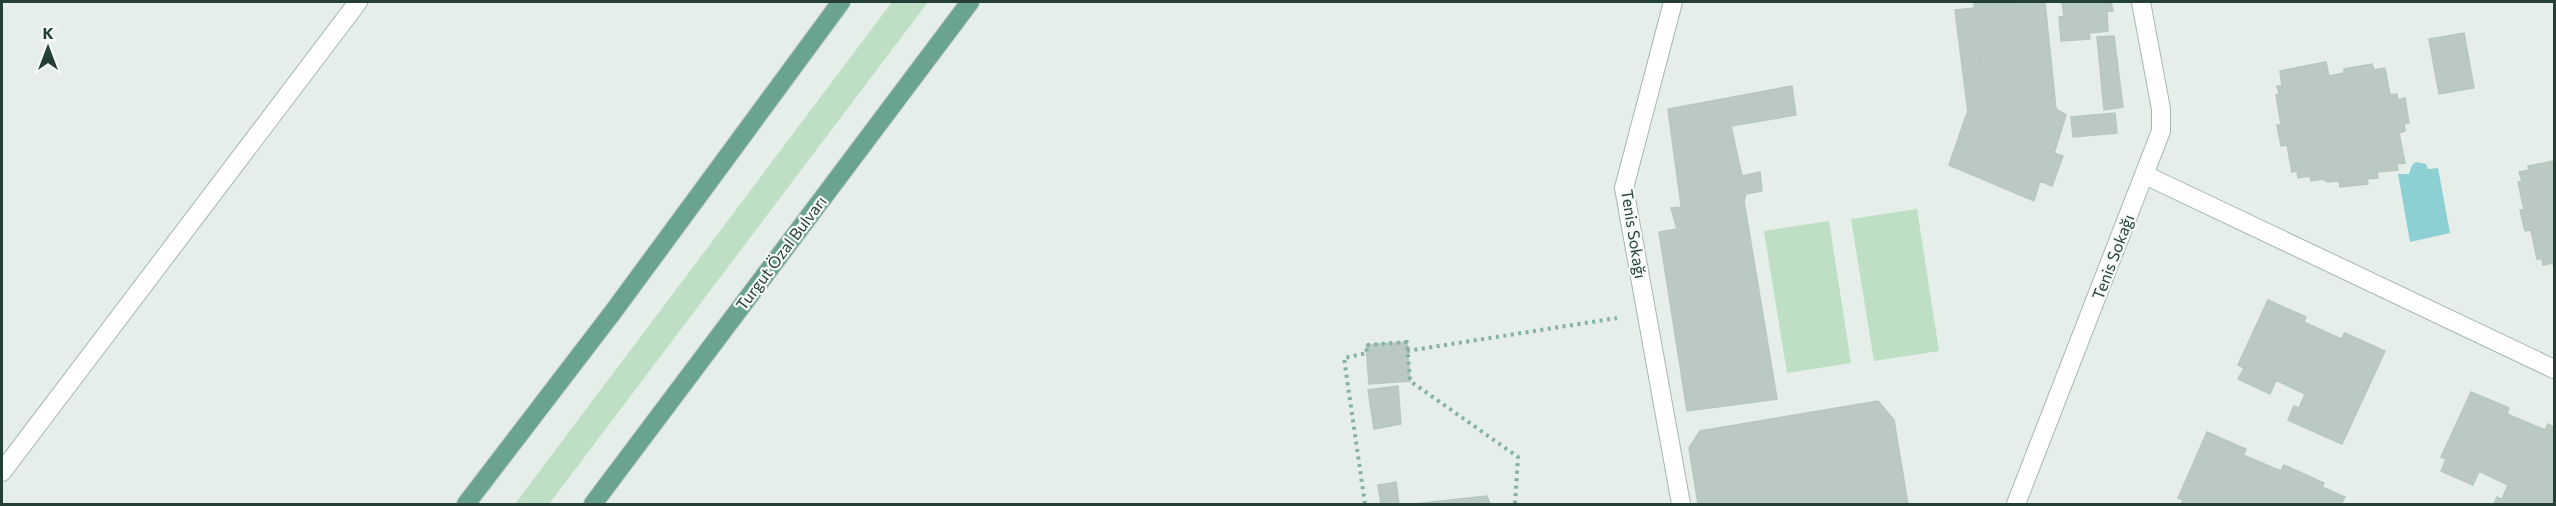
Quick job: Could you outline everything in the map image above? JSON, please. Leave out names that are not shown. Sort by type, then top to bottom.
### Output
[{"type":"main road","points":[[466,504],[613,312],[841,2]]},
{"type":"main road","name":"Turgut Özal Bulvarı","points":[[593,504],[970,2]]},
{"type":"street","points":[[2,472],[358,2]]},
{"type":"street","name":"Tenis Sokağı","points":[[1673,2],[1624,188],[1680,504]]},
{"type":"street","name":"Tenis Sokağı","points":[[2016,504],[2161,131],[2161,109],[2141,2]]},
{"type":"street","points":[[2145,175],[2554,369]]},
{"type":"path","points":[[1407,351],[1647,314]]},
{"type":"path","points":[[1365,504],[1344,358],[1366,353],[1366,345],[1407,342],[1410,381],[1518,457],[1515,504]]},
{"type":"green space","points":[[892,2],[928,2],[549,504],[515,504]]},
{"type":"green space","points":[[1917,209],[1939,351],[1874,361],[1851,219]]},
{"type":"green space","points":[[1829,221],[1851,363],[1787,373],[1764,231]]},
{"type":"water","points":[[2416,162],[2426,164],[2428,169],[2438,168],[2450,233],[2410,242],[2398,174],[2409,174],[2412,165]]},
{"type":"building","points":[[2045,2],[2056,109],[2066,115],[2054,153],[2063,156],[2052,186],[2040,181],[2034,201],[1949,165],[1967,113],[1986,101],[1974,3]]},
{"type":"building","points":[[2062,2],[2111,2],[2113,11],[2064,16]]},
{"type":"building","points":[[1974,8],[1986,101],[1968,113],[1955,10]]},
{"type":"building","points":[[2107,11],[2108,31],[2089,33],[2090,39],[2061,41],[2059,17]]},
{"type":"building","points":[[2464,33],[2474,88],[2439,94],[2429,39]]},
{"type":"building","points":[[2114,36],[2123,107],[2104,110],[2097,37]]},
{"type":"building","points":[[2326,62],[2329,76],[2344,73],[2344,69],[2372,64],[2374,70],[2385,68],[2390,95],[2397,94],[2398,100],[2405,98],[2409,123],[2404,124],[2405,131],[2399,133],[2405,163],[2397,164],[2398,170],[2377,172],[2378,178],[2367,179],[2368,184],[2340,187],[2339,181],[2328,182],[2323,179],[2311,181],[2310,176],[2298,178],[2297,171],[2292,172],[2287,145],[2281,146],[2277,125],[2281,125],[2276,95],[2279,94],[2277,86],[2282,86],[2280,71]]},
{"type":"building","points":[[1792,86],[1796,115],[1731,126],[1742,176],[1760,172],[1762,191],[1746,194],[1744,201],[1681,206],[1668,109]]},
{"type":"building","points":[[2115,113],[2117,133],[2073,137],[2071,117]]},
{"type":"building","points":[[2554,161],[2554,267],[2553,263],[2543,265],[2542,259],[2537,259],[2531,230],[2525,231],[2520,210],[2524,210],[2518,182],[2522,181],[2519,172],[2529,170],[2528,166]]},
{"type":"building","points":[[1744,201],[1777,399],[1687,411],[1659,232],[1677,229],[1671,208]]},
{"type":"building","points":[[2268,300],[2306,317],[2304,322],[2341,339],[2345,333],[2385,351],[2342,444],[2288,420],[2294,406],[2299,408],[2305,394],[2276,380],[2270,394],[2238,379],[2244,368],[2238,365]]},
{"type":"building","points":[[1407,342],[1410,381],[1369,384],[1366,345]]},
{"type":"building","points":[[1398,386],[1401,424],[1374,429],[1368,390]]},
{"type":"building","points":[[2471,392],[2509,408],[2507,414],[2545,430],[2548,424],[2554,427],[2554,504],[2494,504],[2497,497],[2502,499],[2508,485],[2479,471],[2473,485],[2441,471],[2446,459],[2441,457]]},
{"type":"building","points":[[1878,401],[1894,420],[1908,504],[1698,504],[1689,448],[1700,431]]},
{"type":"building","points":[[2207,432],[2246,449],[2243,455],[2281,471],[2284,465],[2324,483],[2314,504],[2181,504],[2183,500],[2178,498]]},
{"type":"building","points":[[1396,482],[1399,504],[1381,504],[1378,485]]},
{"type":"building","points":[[2322,487],[2345,497],[2341,504],[2314,504]]},
{"type":"building","points":[[1487,496],[1490,504],[1413,504]]}]
